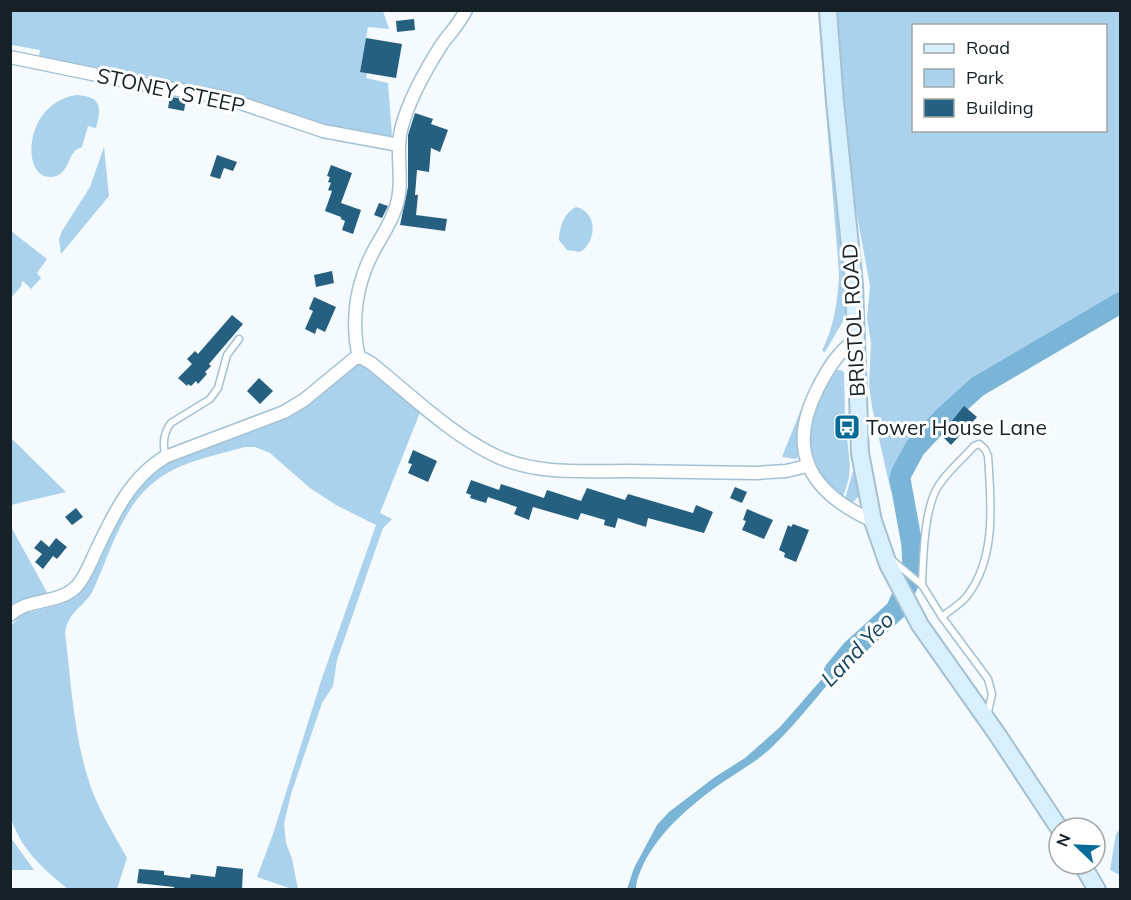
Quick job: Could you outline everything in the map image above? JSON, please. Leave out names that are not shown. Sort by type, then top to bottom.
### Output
[{"type":"main road","name":"BRISTOL ROAD","points":[[828,10],[854,284],[860,453],[873,521],[886,559],[908,605],[1051,816]]},
{"type":"main road","points":[[1089,876],[1097,890]]},
{"type":"street","points":[[359,358],[354,328],[359,291],[367,263],[392,218],[399,198],[401,180],[399,145],[402,125],[413,96],[442,44],[466,10]]},
{"type":"street","name":"STONEY STEEP","points":[[10,57],[136,83],[223,97],[323,131],[399,145]]},
{"type":"street","points":[[856,339],[839,352],[820,385],[809,408],[803,439],[807,466],[816,480],[839,502],[853,512],[873,521]]},
{"type":"street","points":[[10,615],[24,605],[66,595],[80,583],[118,507],[128,492],[155,463],[165,457],[284,412],[304,400],[352,359],[359,358],[371,363],[462,436],[491,453],[518,464],[566,471],[756,473],[786,471],[807,466]]},
{"type":"lane","points":[[165,457],[163,446],[166,428],[210,399],[218,388],[227,355],[239,339]]},
{"type":"lane","points":[[922,585],[924,549],[935,492],[974,446],[979,444],[988,456],[991,532],[980,571],[966,597],[942,617]]},
{"type":"lane","points":[[886,559],[922,585],[942,617],[988,679],[992,694],[987,720]]},
{"type":"green space","points":[[10,11],[383,11],[389,29],[368,27],[360,71],[367,73],[366,78],[388,83],[392,135],[390,138],[348,133],[128,77],[39,57],[40,50],[11,45]]},
{"type":"green space","points":[[818,11],[820,11],[846,270],[846,316],[825,352],[822,351],[835,313],[839,273]]},
{"type":"green space","points":[[836,11],[1120,11],[1120,299],[1081,323],[1064,339],[980,384],[918,448],[902,470],[891,492],[869,385],[871,343],[867,318],[870,286],[850,177],[838,64]]},
{"type":"green space","points":[[76,95],[91,98],[98,104],[99,115],[96,128],[88,126],[82,147],[77,149],[61,173],[56,176],[45,176],[36,169],[32,158],[32,143],[36,127],[44,113],[58,102]]},
{"type":"green space","points":[[104,147],[109,196],[61,254],[59,239],[62,231],[90,187]]},
{"type":"green space","points":[[576,207],[588,215],[593,228],[590,241],[580,252],[567,250],[559,240],[563,221]]},
{"type":"green space","points":[[11,231],[47,259],[37,273],[41,278],[31,289],[23,281],[11,298]]},
{"type":"green space","points":[[358,362],[421,410],[380,513],[392,519],[383,528],[337,660],[333,686],[322,703],[291,794],[284,824],[286,843],[298,889],[257,877],[273,834],[322,678],[376,525],[336,505],[310,488],[270,453],[255,447],[245,447],[198,460],[171,471],[142,493],[123,522],[91,594],[73,614],[67,625],[65,633],[73,704],[82,758],[104,817],[127,858],[117,889],[68,889],[34,858],[21,840],[11,819],[11,626],[21,614],[63,604],[80,592],[131,493],[166,461],[253,431],[292,414],[312,401]]},
{"type":"green space","points":[[837,370],[844,372],[845,417],[850,466],[843,497],[817,467],[810,436],[818,403]]},
{"type":"green space","points":[[806,397],[798,429],[798,457],[796,459],[782,457]]},
{"type":"green space","points":[[11,438],[66,492],[11,505]]},
{"type":"green space","points":[[854,467],[859,496],[853,502],[845,499]]},
{"type":"green space","points":[[10,525],[49,596],[19,602],[11,607]]},
{"type":"green space","points":[[1120,829],[1120,875],[1110,870],[1116,834]]},
{"type":"green space","points":[[11,838],[34,870],[11,870]]},
{"type":"shaded area","points":[[850,647],[856,655],[772,747],[709,792],[667,829],[644,863],[636,889],[627,889],[634,868],[657,825],[669,812],[715,777],[745,758],[780,727]]},
{"type":"building","points":[[414,19],[415,30],[397,32],[396,21]]},
{"type":"building","points":[[366,38],[402,44],[396,78],[360,72]]},
{"type":"building","points":[[170,97],[186,99],[184,111],[168,108]]},
{"type":"building","points":[[415,113],[433,119],[431,124],[448,130],[440,152],[431,148],[429,172],[417,170],[415,195],[418,195],[416,215],[447,219],[445,231],[400,225],[408,187],[408,135]]},
{"type":"building","points":[[217,155],[237,162],[233,171],[224,168],[220,179],[210,176]]},
{"type":"building","points":[[331,165],[352,173],[341,203],[361,210],[353,234],[342,230],[345,221],[341,217],[325,211],[332,191],[328,190],[331,183],[328,182],[330,177],[327,176]]},
{"type":"building","points":[[379,203],[388,206],[382,218],[374,215]]},
{"type":"building","points":[[332,271],[334,283],[316,287],[314,275]]},
{"type":"building","points":[[314,297],[336,307],[325,332],[317,328],[315,334],[305,329],[313,311],[309,309]]},
{"type":"building","points":[[232,315],[243,324],[209,364],[211,366],[205,372],[207,374],[198,384],[196,381],[191,386],[188,384],[187,386],[178,378],[192,364],[187,359],[195,351],[198,354]]},
{"type":"building","points":[[259,378],[273,391],[260,404],[247,391]]},
{"type":"building","points":[[964,406],[977,417],[951,445],[940,434],[952,423]]},
{"type":"building","points":[[413,450],[437,461],[428,482],[408,473],[412,464],[408,463]]},
{"type":"building","points":[[471,480],[499,490],[501,484],[544,498],[547,490],[581,501],[587,488],[625,500],[628,494],[693,513],[696,505],[713,512],[704,533],[648,518],[646,527],[618,518],[615,528],[604,525],[605,520],[581,513],[578,520],[533,507],[529,520],[514,514],[517,507],[488,497],[486,503],[470,498],[471,495],[466,493]]},
{"type":"building","points":[[735,487],[747,492],[742,503],[730,498]]},
{"type":"building","points":[[76,508],[83,517],[72,525],[65,517]]},
{"type":"building","points":[[747,509],[773,520],[764,539],[742,530],[746,521],[743,520]]},
{"type":"building","points":[[793,524],[809,530],[796,562],[784,557],[785,553],[779,550],[788,525],[791,527]]},
{"type":"building","points":[[56,538],[67,547],[57,559],[53,556],[43,569],[35,562],[42,554],[34,548],[41,540],[49,547]]},
{"type":"building","points":[[217,866],[243,869],[242,890],[174,890],[174,887],[137,883],[139,869],[164,871],[164,875],[190,878],[191,874],[215,877]]},
{"type":"waterway","name":"Land Yeo","points":[[834,672],[852,650],[896,610],[913,573],[912,545],[900,479],[915,448],[977,387],[1120,303]]},
{"type":"place","name":"Tower House Lane","points":[[847,427]]}]
